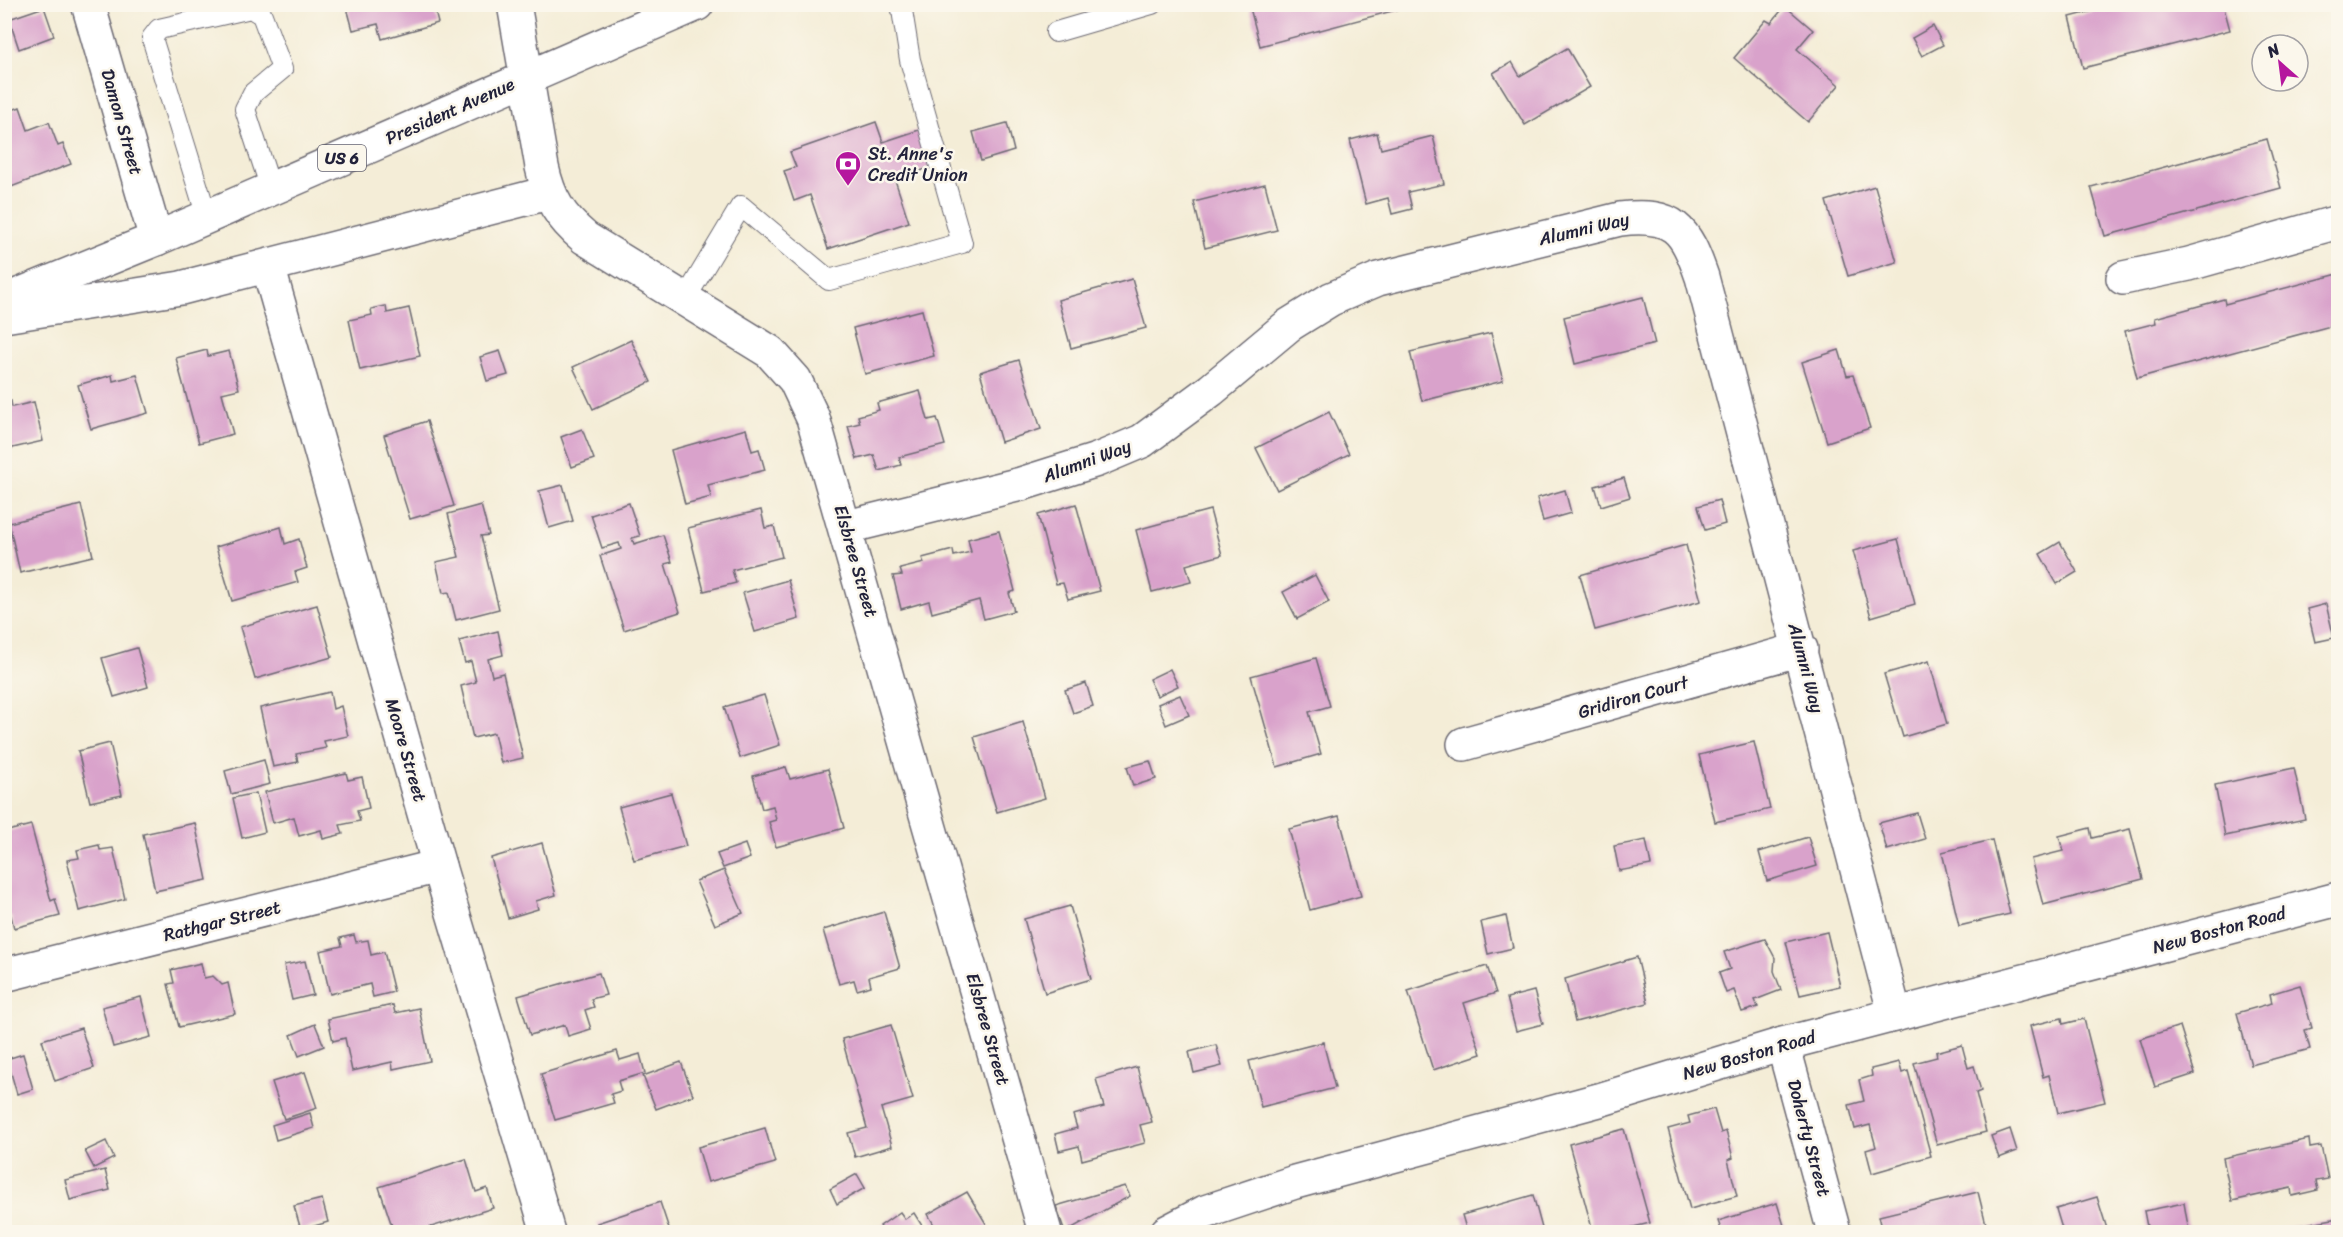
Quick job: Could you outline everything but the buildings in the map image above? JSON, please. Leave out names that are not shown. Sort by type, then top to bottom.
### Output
[{"type":"street","name":"Damon Street","points":[[88,4],[156,239]]},
{"type":"street","name":"Elsbree Street","points":[[514,4],[548,193],[567,223],[585,238],[684,301],[770,352],[795,380],[813,418],[846,527],[1045,1233]]},
{"type":"street","name":"President Avenue","points":[[4,301],[156,239],[697,4]]},
{"type":"street","points":[[4,316],[181,288],[548,193]]},
{"type":"street","name":"Alumni Way","points":[[846,527],[1021,484],[1097,460],[1142,441],[1211,390],[1289,325],[1331,299],[1378,279],[1620,219],[1645,216],[1675,225],[1693,251],[1801,649],[1895,1015]]},
{"type":"street","points":[[2123,278],[2189,264],[2338,222]]},
{"type":"street","name":"Moore Street","points":[[268,266],[439,866],[548,1233]]},
{"type":"street","name":"Gridiron Court","points":[[1464,744],[1801,649]]},
{"type":"street","name":"Rathgar Street","points":[[4,975],[439,866]]},
{"type":"street","name":"New Boston Road","points":[[1170,1232],[1205,1212],[1296,1182],[1599,1100],[1783,1044],[2338,899]]},
{"type":"street","name":"Doherty Street","points":[[1783,1044],[1834,1233]]},
{"type":"lane","points":[[684,301],[741,206],[828,280],[962,243],[910,60],[901,4]]},
{"type":"lane","points":[[1056,32],[1152,4]]},
{"type":"lane","points":[[207,217],[152,38],[159,29],[251,8],[262,15],[282,69],[254,93],[245,109],[271,189]]},
{"type":"place","name":"St. Anne's Credit Union","points":[[848,187]]}]
